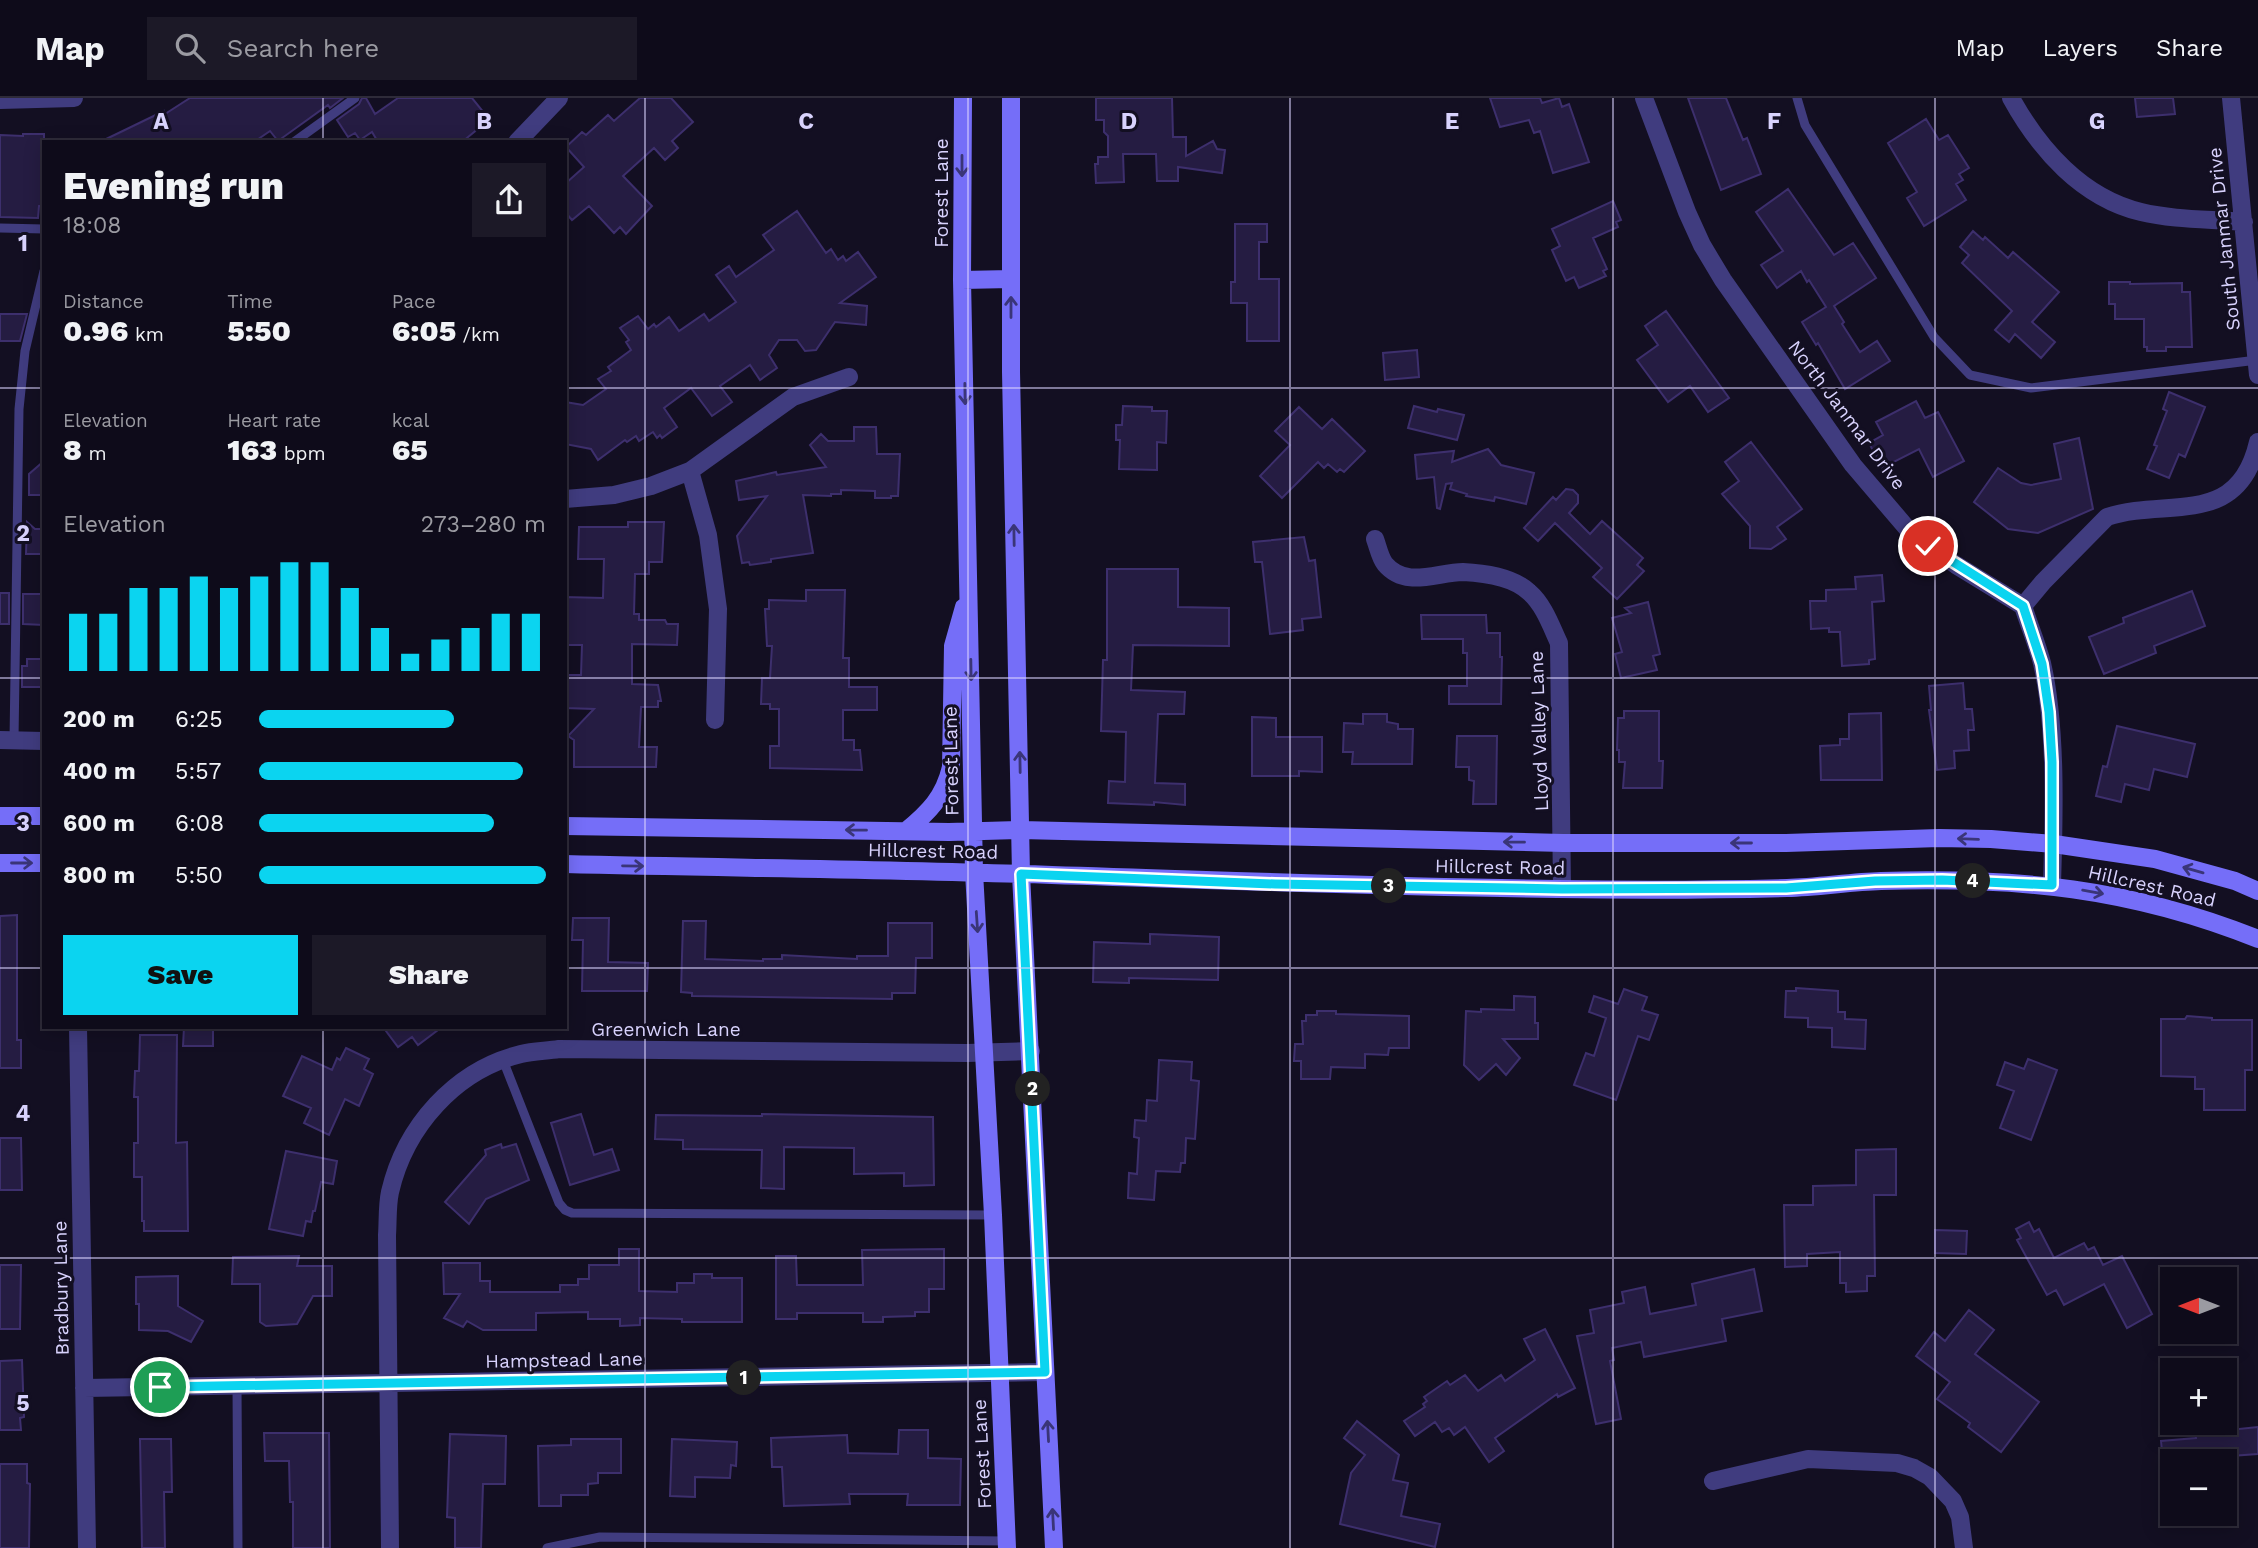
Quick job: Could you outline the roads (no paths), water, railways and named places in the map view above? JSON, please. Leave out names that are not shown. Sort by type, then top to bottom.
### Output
[{"type":"main road","name":"Forest Lane","points":[[963,98],[962,280],[974,872],[985,1052],[1007,1544]]},
{"type":"main road","points":[[1011,98],[1011,279],[1021,874],[1054,1548]]},
{"type":"main road","points":[[962,280],[1011,279]]},
{"type":"main road","points":[[906,831],[939,800],[947,785],[951,767],[953,646],[970,587]]},
{"type":"main road","points":[[0,816],[42,816]]},
{"type":"main road","name":"Hillcrest Road","points":[[567,826],[1021,830],[1563,843],[1786,843],[1939,838],[2054,845],[2155,859],[2235,881],[2258,891]]},
{"type":"main road","points":[[0,863],[42,863]]},
{"type":"main road","name":"Hillcrest Road","points":[[567,864],[974,872],[1275,884],[1562,889],[1786,888],[1875,881],[1942,880],[2052,885],[2136,899],[2208,919],[2258,939]]},
{"type":"street","points":[[0,100],[71,98]]},
{"type":"street","points":[[519,140],[559,98]]},
{"type":"street","name":"North Janmar Drive","points":[[1644,98],[1702,245],[1723,280],[1853,465],[1911,533],[1956,565],[2023,606]]},
{"type":"street","points":[[2011,98],[2047,153],[2071,175],[2117,204],[2149,214],[2244,222]]},
{"type":"street","name":"South Janmar Drive","points":[[2231,98],[2257,368]]},
{"type":"street","points":[[567,499],[626,492],[690,471],[793,397],[849,377]]},
{"type":"street","points":[[2052,885],[2054,845],[2049,712],[2042,664],[2023,606],[2107,517],[2121,512],[2201,505],[2227,494],[2246,477],[2258,442]]},
{"type":"street","points":[[690,471],[708,535],[718,609],[715,720]]},
{"type":"street","name":"Lloyd Valley Lane","points":[[1375,539],[1385,564],[1404,577],[1431,577],[1461,572],[1509,580],[1529,591],[1546,613],[1559,643],[1562,889]]},
{"type":"street","points":[[7,740],[42,741]]},
{"type":"street","name":"Bradbury Lane","points":[[78,1029],[87,1548]]},
{"type":"street","name":"Greenwich Lane","points":[[390,1548],[387,1235],[390,1194],[403,1152],[426,1114],[455,1086],[503,1060],[521,1054],[559,1049],[1031,1051]]},
{"type":"street","name":"Hampstead Lane","points":[[84,1388],[1045,1372]]},
{"type":"street","points":[[1713,1481],[1808,1459],[1896,1462],[1930,1477],[1953,1501],[1960,1517],[1964,1548]]},
{"type":"lane","points":[[297,140],[355,98]]},
{"type":"lane","points":[[1797,98],[1805,125],[1934,337],[1970,375],[2031,388],[2257,368]]},
{"type":"lane","points":[[0,228],[42,229]]},
{"type":"lane","points":[[7,740],[19,409],[25,351],[42,279]]},
{"type":"lane","points":[[503,1060],[559,1203],[572,1213],[993,1215]]},
{"type":"lane","points":[[237,1386],[238,1548]]},
{"type":"lane","points":[[547,1548],[600,1537],[1007,1544]]}]
